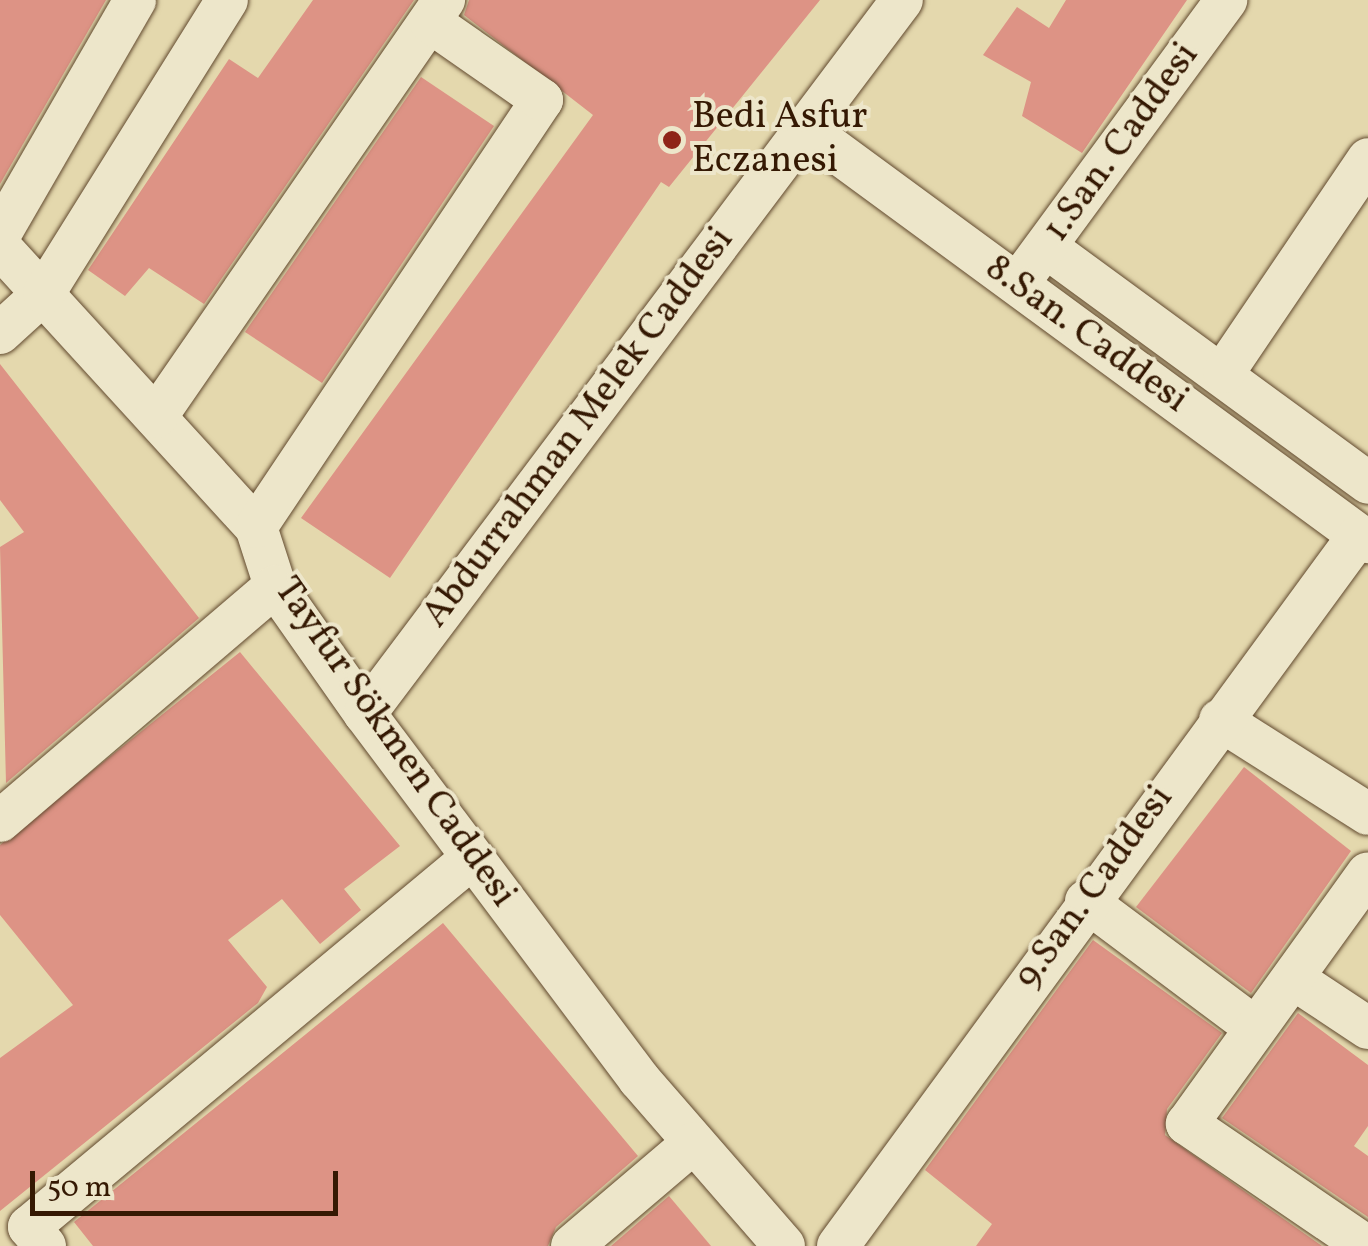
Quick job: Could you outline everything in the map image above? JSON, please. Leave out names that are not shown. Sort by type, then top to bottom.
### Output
[{"type":"street","points":[[0,234],[135,0]]},
{"type":"street","points":[[0,333],[44,293],[228,0]]},
{"type":"street","name":"Abdurrahman Melek Caddesi","points":[[365,714],[902,0]]},
{"type":"street","name":"1.San. Caddesi","points":[[1017,284],[1226,0]]},
{"type":"street","points":[[156,417],[437,11],[542,100],[256,527]]},
{"type":"street","name":"8.San. Caddesi","points":[[804,128],[1364,538]]},
{"type":"street","points":[[1224,372],[1368,159]]},
{"type":"street","name":"8.San. Caddesi","points":[[1046,246],[1364,473]]},
{"type":"street","name":"Tayfur Sökmen Caddesi","points":[[0,248],[256,527],[276,586],[365,714],[693,1143],[784,1246]]},
{"type":"street","name":"9.San. Caddesi","points":[[838,1246],[1220,720],[1364,538]]},
{"type":"street","points":[[0,821],[276,586]]},
{"type":"street","points":[[1220,720],[1368,814]]},
{"type":"street","points":[[45,1246],[29,1227],[472,858]]},
{"type":"street","points":[[1366,1246],[1187,1124],[1256,1028],[1297,980],[1368,873]]},
{"type":"street","points":[[1086,901],[1256,1028]]},
{"type":"street","points":[[1297,980],[1368,1028]]},
{"type":"street","points":[[572,1246],[693,1143]]},
{"type":"building","points":[[0,0],[106,0],[0,184]]},
{"type":"building","points":[[313,0],[414,0],[204,304],[149,268],[125,296],[88,270],[229,59],[258,78]]},
{"type":"building","points":[[469,0],[820,0],[669,187],[661,182],[390,578],[301,518],[593,115],[464,15]]},
{"type":"building","points":[[1066,0],[1187,0],[1082,153],[1022,116],[1031,82],[983,55],[1017,7],[1049,28]]},
{"type":"building","points":[[421,77],[494,126],[322,383],[245,332]]},
{"type":"building","points":[[0,364],[199,618],[6,783],[0,547],[24,532],[0,500]]},
{"type":"building","points":[[240,652],[400,846],[344,889],[361,910],[320,944],[282,899],[228,940],[267,987],[258,1003],[0,1211],[0,1058],[73,1005],[0,915],[0,845]]},
{"type":"building","points":[[1244,767],[1351,851],[1251,993],[1136,907]]},
{"type":"building","points":[[443,923],[638,1156],[556,1227],[548,1246],[93,1246],[74,1222]]},
{"type":"building","points":[[1093,940],[1222,1033],[1167,1109],[1165,1135],[1322,1246],[976,1246],[992,1224],[925,1170]]},
{"type":"building","points":[[1298,1013],[1368,1065],[1368,1126],[1354,1146],[1368,1156],[1368,1217],[1222,1118]]},
{"type":"building","points":[[669,1196],[711,1246],[611,1246]]},
{"type":"place","name":"Bedi Asfur Eczanesi","points":[[672,140]]}]
